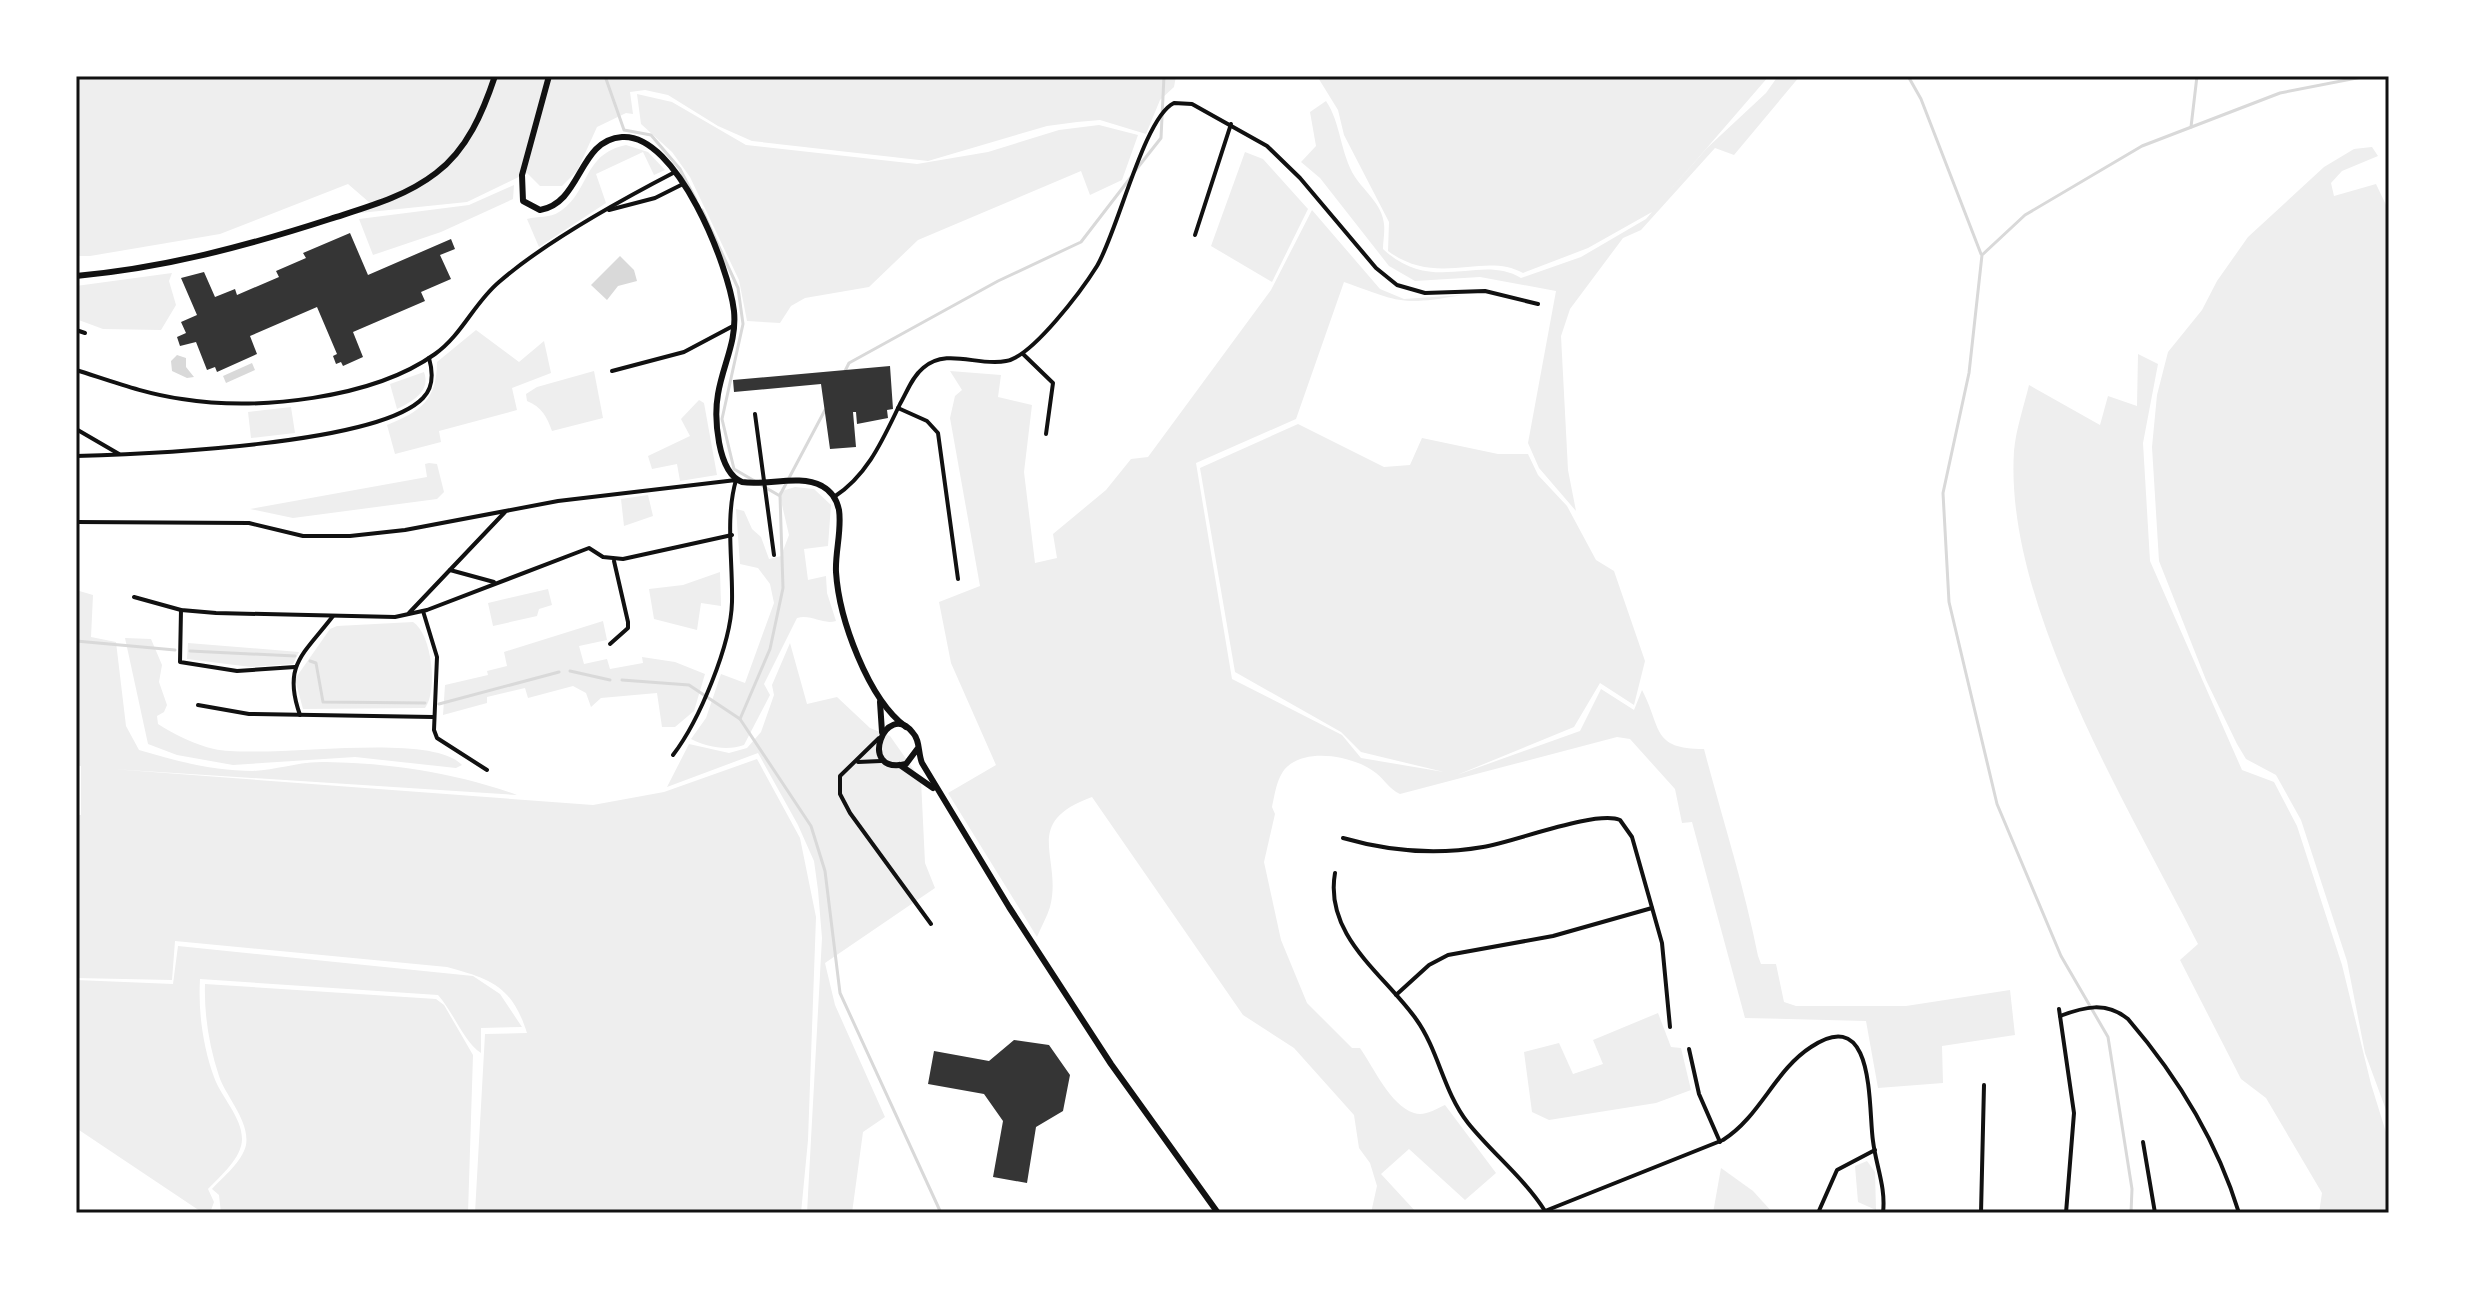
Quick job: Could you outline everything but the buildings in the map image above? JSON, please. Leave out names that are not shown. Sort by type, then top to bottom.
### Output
[{"type":"main road","points":[[76,276],[184,262],[249,246],[413,189],[438,172],[458,151],[479,117],[495,76]]},
{"type":"main road","points":[[549,76],[520,185],[528,206],[540,210],[556,205],[571,190],[589,156],[614,138],[632,137],[650,144],[675,172],[724,269],[735,325],[717,407],[724,463],[736,480],[812,482],[825,487],[834,497],[839,513],[835,555],[840,600],[856,649],[878,695],[916,736],[922,763],[1111,1064],[1218,1213]]},
{"type":"main road","points":[[878,695],[879,751],[886,762],[900,765],[942,796]]},
{"type":"main road","points":[[881,735],[893,726],[906,727]]},
{"type":"main road","points":[[900,765],[912,760],[918,748]]},
{"type":"street","points":[[834,497],[867,466],[916,375],[934,361],[952,358],[1000,362],[1023,354],[1099,264],[1161,112],[1174,103],[1185,103],[1231,124],[1284,161],[1376,268],[1397,285],[1425,293],[1485,291],[1538,304]]},
{"type":"street","points":[[1195,235],[1231,124]]},
{"type":"street","points":[[76,370],[178,399],[252,402],[342,390],[391,376],[429,358],[456,336],[501,280],[607,210],[675,172]]},
{"type":"street","points":[[607,210],[655,198],[683,184]]},
{"type":"street","points":[[612,371],[684,352],[735,325]]},
{"type":"street","points":[[76,330],[85,333]]},
{"type":"street","points":[[1023,354],[1053,383],[1046,434]]},
{"type":"street","points":[[76,456],[253,443],[343,429],[388,418],[426,395],[432,379],[429,358]]},
{"type":"street","points":[[898,408],[927,421],[938,433],[958,579]]},
{"type":"street","points":[[755,414],[774,555]]},
{"type":"street","points":[[76,429],[119,454]]},
{"type":"street","points":[[76,522],[249,523],[303,536],[350,536],[736,480],[732,495],[730,620],[698,719],[673,755]]},
{"type":"street","points":[[408,615],[507,511]]},
{"type":"street","points":[[134,597],[181,610],[333,616],[408,615],[589,548],[613,560],[732,535]]},
{"type":"street","points":[[610,644],[628,628],[613,560]]},
{"type":"street","points":[[450,570],[496,582]]},
{"type":"street","points":[[181,610],[180,662],[237,671],[295,667]]},
{"type":"street","points":[[423,611],[437,657],[433,717],[437,738],[487,770]]},
{"type":"street","points":[[300,715],[292,689],[295,667],[333,616]]},
{"type":"street","points":[[198,705],[249,714],[433,717]]},
{"type":"street","points":[[881,735],[840,776],[843,803],[931,924]]},
{"type":"street","points":[[856,762],[886,762]]},
{"type":"street","points":[[1343,838],[1397,849],[1462,849],[1612,817],[1624,823],[1630,831],[1665,961],[1670,1027]]},
{"type":"street","points":[[1335,873],[1335,902],[1345,930],[1365,961],[1426,1035],[1445,1085],[1468,1122],[1506,1168],[1532,1191],[1545,1212],[1720,1142],[1741,1127],[1805,1051],[1819,1042],[1839,1039],[1856,1045],[1865,1061],[1875,1150],[1882,1173],[1883,1213]]},
{"type":"street","points":[[1396,995],[1429,965],[1448,955],[1544,938],[1652,908]]},
{"type":"street","points":[[2060,1016],[2096,1007],[2116,1011],[2128,1019],[2190,1103],[2220,1161],[2239,1213]]},
{"type":"street","points":[[2059,1009],[2074,1113],[2066,1213]]},
{"type":"street","points":[[1689,1049],[1699,1094],[1720,1142]]},
{"type":"street","points":[[1981,1213],[1984,1085]]},
{"type":"street","points":[[2143,1142],[2155,1213]]},
{"type":"street","points":[[1818,1213],[1839,1168],[1875,1150]]},
{"type":"shaded area","points":[[76,76],[1176,76],[1174,87],[1160,100],[1146,134],[1100,120],[1077,122],[1047,126],[928,161],[752,141],[718,126],[668,95],[645,90],[630,92],[633,114],[626,113],[597,127],[577,171],[562,186],[540,186],[527,173],[467,202],[350,214],[370,203],[348,184],[220,234],[76,256]]},
{"type":"shaded area","points":[[1317,76],[1769,76],[1660,202],[1707,148],[1766,93],[1778,76],[1800,76],[1734,155],[1715,148],[1641,230],[1623,238],[1570,309],[1561,336],[1568,470],[1576,511],[1539,468],[1528,443],[1556,291],[1480,277],[1415,281],[1389,266],[1320,178],[1301,162],[1316,146],[1310,112],[1326,101],[1335,119],[1350,168],[1383,217],[1383,249],[1402,263],[1420,270],[1489,270],[1521,278],[1581,257],[1646,219],[1652,212],[1588,248],[1523,273],[1492,265],[1442,268],[1407,262],[1388,251],[1389,222],[1344,135],[1338,110]]},
{"type":"shaded area","points":[[637,94],[672,102],[746,145],[917,164],[988,152],[1059,130],[1099,125],[1138,135],[1122,180],[1090,195],[1081,171],[918,240],[869,287],[805,298],[791,306],[780,323],[747,321],[739,280],[690,177],[672,152],[641,124]]},
{"type":"shaded area","points":[[626,145],[648,152],[665,170],[654,175],[643,152],[596,174],[606,203],[539,247],[527,219],[559,212],[576,195],[601,157]]},
{"type":"shaded area","points":[[2372,147],[2378,156],[2342,171],[2331,183],[2334,196],[2376,184],[2387,207],[2389,229],[2389,1118],[2365,1053],[2347,961],[2301,820],[2276,775],[2246,759],[2237,744],[2206,680],[2159,561],[2152,447],[2157,395],[2168,352],[2202,310],[2217,281],[2248,237],[2324,167],[2354,149]]},
{"type":"shaded area","points":[[1245,152],[1263,159],[1308,209],[1272,282],[1211,246]]},
{"type":"shaded area","points":[[514,185],[513,199],[441,232],[373,255],[359,219],[469,205]]},
{"type":"shaded area","points":[[1312,210],[1380,289],[1404,299],[1462,295],[1401,300],[1344,282],[1296,419],[1196,463],[1232,679],[1342,735],[1361,758],[1444,772],[1361,752],[1341,732],[1235,672],[1200,468],[1298,424],[1384,467],[1410,465],[1422,438],[1498,454],[1528,454],[1538,475],[1567,506],[1596,560],[1614,571],[1645,661],[1634,705],[1600,683],[1574,727],[1457,775],[1580,731],[1601,689],[1634,710],[1642,690],[1656,725],[1666,740],[1687,748],[1704,749],[1740,877],[1758,956],[1761,964],[1776,964],[1784,1002],[1796,1006],[1906,1006],[2010,990],[2015,1035],[1942,1046],[1943,1083],[1878,1088],[1866,1021],[1745,1018],[1692,822],[1682,823],[1675,789],[1630,739],[1617,737],[1400,794],[1367,767],[1333,756],[1297,760],[1284,770],[1277,785],[1272,807],[1275,814],[1264,862],[1281,940],[1307,1003],[1352,1048],[1360,1048],[1383,1085],[1405,1109],[1422,1114],[1445,1105],[1496,1173],[1465,1200],[1409,1149],[1381,1174],[1417,1213],[1371,1213],[1377,1186],[1370,1163],[1359,1148],[1354,1115],[1294,1048],[1243,1015],[1092,797],[1070,807],[1057,818],[1050,830],[1053,889],[1050,907],[1037,937],[948,793],[996,765],[951,663],[939,602],[980,586],[950,418],[955,396],[962,390],[950,371],[1001,375],[998,397],[1032,405],[1024,472],[1035,563],[1057,558],[1053,534],[1106,490],[1131,459],[1148,457],[1271,290]]},
{"type":"shaded area","points":[[620,256],[634,270],[637,281],[618,286],[607,300],[591,285]]},
{"type":"shaded area","points":[[172,273],[169,281],[176,305],[161,330],[103,329],[76,319],[76,286]]},
{"type":"shaded area","points":[[476,330],[519,362],[544,341],[551,373],[512,388],[517,410],[439,431],[441,442],[395,454],[387,425],[409,415],[424,403],[434,386],[437,362]]},
{"type":"shaded area","points":[[2138,354],[2158,364],[2143,443],[2150,561],[2242,770],[2274,782],[2297,826],[2342,965],[2371,1084],[2389,1142],[2389,1213],[2319,1213],[2322,1193],[2266,1098],[2241,1079],[2180,960],[2198,944],[2076,704],[2029,574],[2016,511],[2014,451],[2029,385],[2100,425],[2108,396],[2137,406]]},
{"type":"shaded area","points":[[177,355],[186,358],[186,367],[194,377],[187,378],[172,371],[171,361]]},
{"type":"shaded area","points":[[252,363],[255,370],[226,383],[223,376]]},
{"type":"shaded area","points":[[594,371],[603,418],[552,431],[543,413],[527,401],[526,394],[537,387]]},
{"type":"shaded area","points":[[424,372],[423,390],[397,409],[390,384]]},
{"type":"shaded area","points":[[699,400],[704,403],[717,475],[680,481],[677,464],[652,469],[648,456],[690,436],[681,419]]},
{"type":"shaded area","points":[[291,407],[295,433],[251,438],[248,412]]},
{"type":"shaded area","points":[[425,464],[437,464],[444,492],[437,499],[293,518],[250,509],[427,477]]},
{"type":"shaded area","points":[[795,487],[814,489],[831,505],[828,546],[804,549],[808,580],[826,576],[827,593],[836,621],[797,618],[764,684],[770,695],[744,745],[724,748],[697,742],[691,739],[706,718],[721,674],[745,683],[774,603],[770,584],[758,568],[740,564],[736,509],[744,511],[752,529],[761,537],[769,559],[781,556],[789,535],[779,492]]},
{"type":"shaded area","points":[[648,495],[653,516],[624,526],[621,499]]},
{"type":"shaded area","points":[[720,572],[721,606],[701,603],[697,630],[654,619],[649,589],[683,585]]},
{"type":"shaded area","points":[[548,589],[552,605],[539,609],[537,616],[493,626],[488,603]]},
{"type":"shaded area","points":[[76,590],[93,595],[91,637],[116,642],[126,726],[139,750],[195,765],[238,771],[317,762],[399,767],[447,775],[517,795],[112,769],[593,805],[664,792],[757,759],[800,838],[816,917],[808,1140],[801,1213],[475,1213],[485,1034],[527,1033],[507,995],[488,981],[462,971],[447,967],[175,941],[172,980],[76,978],[79,882],[76,881],[76,815],[81,815],[81,766],[77,766],[76,807]]},
{"type":"shaded area","points":[[603,621],[607,640],[579,646],[584,664],[607,659],[610,669],[643,663],[642,657],[675,662],[705,674],[694,711],[675,727],[662,727],[657,693],[601,698],[591,707],[586,693],[573,686],[528,698],[525,688],[487,697],[487,703],[443,715],[445,685],[488,675],[487,671],[507,666],[504,652]]},
{"type":"shaded area","points":[[413,622],[425,638],[431,663],[431,689],[425,708],[303,709],[295,679],[330,629],[337,626]]},
{"type":"shaded area","points":[[125,638],[151,639],[162,665],[159,682],[167,705],[164,712],[157,716],[158,724],[200,745],[239,751],[417,749],[444,755],[462,765],[456,768],[355,757],[233,765],[177,755],[148,744]]},
{"type":"shaded area","points":[[188,643],[299,652],[293,664],[251,667],[187,659]]},
{"type":"shaded area","points":[[790,643],[807,704],[837,697],[870,728],[890,736],[921,780],[925,863],[935,888],[825,963],[835,1005],[885,1117],[863,1132],[852,1213],[807,1213],[822,938],[814,861],[758,753],[667,787],[689,744],[729,753],[747,748],[761,732],[774,695],[772,685]]},
{"type":"shaded area","points":[[178,946],[473,976],[500,994],[522,1027],[481,1028],[481,1053],[469,1042],[438,995],[200,979],[201,1016],[207,1054],[217,1085],[239,1123],[242,1139],[234,1160],[208,1189],[214,1202],[210,1213],[203,1213],[76,1128],[76,980],[173,984]]},
{"type":"shaded area","points":[[205,984],[436,999],[444,1005],[473,1055],[468,1213],[221,1213],[219,1195],[212,1189],[241,1157],[246,1136],[241,1118],[215,1065],[206,1018]]},
{"type":"shaded area","points":[[1658,1013],[1671,1047],[1681,1048],[1691,1090],[1656,1103],[1549,1120],[1532,1112],[1524,1052],[1559,1043],[1573,1074],[1603,1064],[1593,1040]]},
{"type":"shaded area","points":[[1867,1161],[1875,1172],[1876,1210],[1858,1202],[1855,1166]]},
{"type":"shaded area","points":[[1721,1168],[1753,1191],[1773,1213],[1713,1213]]},
{"type":"waterway","points":[[605,76],[624,130],[651,135],[680,169],[696,200]]},
{"type":"waterway","points":[[1135,171],[1161,138],[1164,76]]},
{"type":"waterway","points":[[1908,76],[1921,99],[1981,254]]},
{"type":"waterway","points":[[2191,127],[2197,76]]},
{"type":"waterway","points":[[2131,1213],[2132,1189],[2108,1037],[2061,956],[1997,804],[1949,602],[1943,493],[1969,373],[1982,255],[2025,215],[2142,146],[2280,93],[2367,76]]},
{"type":"waterway","points":[[845,371],[849,363],[998,281],[1081,242],[1131,177]]},
{"type":"waterway","points":[[702,210],[738,288],[743,324],[722,419],[734,469],[780,496],[783,588],[770,649],[740,719]]},
{"type":"waterway","points":[[780,495],[825,410]]},
{"type":"waterway","points":[[76,641],[175,650]]},
{"type":"waterway","points":[[190,651],[295,656]]},
{"type":"waterway","points":[[310,661],[316,663],[323,702],[425,703]]},
{"type":"waterway","points":[[570,671],[610,680]]},
{"type":"waterway","points":[[439,704],[559,672]]},
{"type":"waterway","points":[[622,680],[689,685],[740,719],[811,826],[825,871],[840,993],[941,1213]]}]
